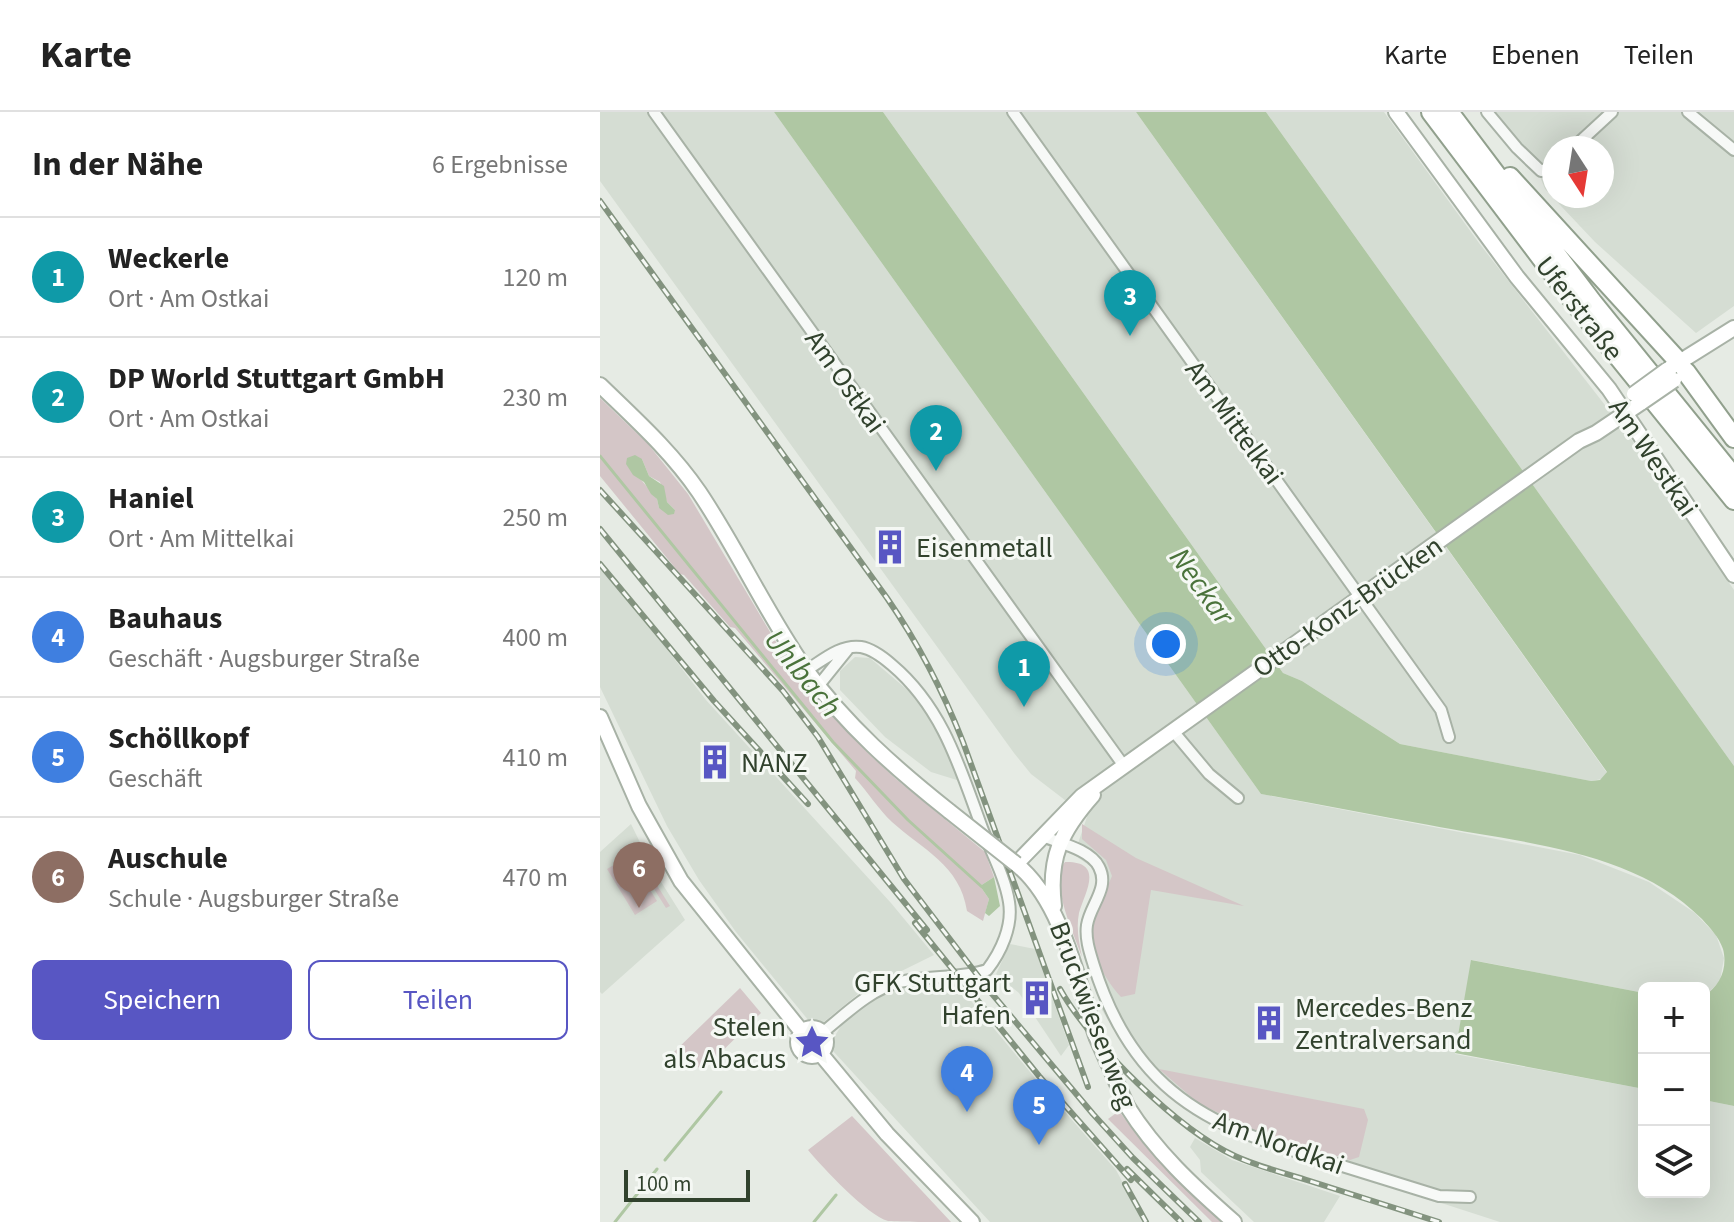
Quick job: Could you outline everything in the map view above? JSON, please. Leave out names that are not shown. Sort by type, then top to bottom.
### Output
[{"type":"highway","name":"Uferstraße","points":[[1431,112],[1582,312],[1734,500]]},
{"type":"highway","name":"Uferstraße","points":[[1449,112],[1593,303],[1734,477]]},
{"type":"highway","points":[[1482,157],[1499,166],[1690,362],[1734,438]]},
{"type":"main road","name":"Am Westkai","points":[[1396,112],[1517,277],[1623,408],[1734,575]]},
{"type":"main road","name":"Otto-Konz-Brücken","points":[[1021,868],[1042,836],[1120,769],[1734,328]]},
{"type":"main road","name":"Otto-Konz-Brücken","points":[[1690,362],[1734,336]]},
{"type":"main road","name":"Bruckwiesenweg","points":[[600,385],[679,464],[723,530],[782,633],[807,670],[873,748],[1021,868],[1038,886],[1055,914],[1100,1046],[1127,1106],[1145,1135],[1168,1162],[1234,1222]]},
{"type":"main road","points":[[600,717],[639,806],[681,881],[802,1032]]},
{"type":"main road","name":"Otto-Konz-Brücken","points":[[1057,850],[1080,804]]},
{"type":"main road","points":[[1021,868],[1047,863],[1057,850]]},
{"type":"main road","points":[[1055,914],[1051,885],[1057,850]]},
{"type":"main road","points":[[812,1028],[822,1033],[826,1043],[820,1053],[810,1056],[801,1051],[798,1041],[802,1032],[812,1028]]},
{"type":"main road","points":[[820,1053],[887,1134],[972,1222]]},
{"type":"street","name":"Am Ostkai","points":[[654,112],[1120,769]]},
{"type":"street","name":"Am Mittelkai","points":[[1013,112],[1441,710],[1449,737]]},
{"type":"street","points":[[1487,112],[1517,148],[1542,171]]},
{"type":"street","points":[[1586,136],[1612,112]]},
{"type":"street","points":[[1688,112],[1734,150]]},
{"type":"street","points":[[807,670],[835,652],[867,648],[883,657],[916,688],[939,720],[954,749],[1004,885],[1010,913],[997,958],[987,970],[885,987],[851,1008],[822,1033]]},
{"type":"street","points":[[819,685],[848,649]]},
{"type":"street","points":[[1179,726],[1209,774],[1238,798]]},
{"type":"street","name":"Am Nordkai","points":[[1042,836],[1057,850],[1086,854],[1098,865],[1102,875],[1101,889],[1087,928],[1090,953],[1102,993],[1130,1044],[1166,1086],[1205,1115],[1247,1136],[1439,1196],[1470,1197]]},
{"type":"shaded area","points":[[600,112],[774,112],[1261,794],[1580,855],[1649,882],[1695,913],[1716,935],[1724,958],[1720,981],[1710,991],[1710,982],[1638,982],[1638,992],[1472,960],[1455,1054],[1638,1088],[1638,1198],[1710,1198],[1710,1101],[1734,1106],[1734,1222],[1500,1222],[1228,1134],[1183,1108],[1155,1085],[1123,1045],[1102,1010],[1083,938],[1084,922],[1097,884],[1093,868],[1074,855],[1087,817],[1031,774],[1014,753],[600,181]]},
{"type":"shaded area","points":[[883,112],[1136,112],[1607,773],[1602,779],[1591,781],[1400,744],[1302,681],[1283,673]]},
{"type":"shaded area","points":[[1266,112],[1384,112],[1479,243],[1629,436],[1734,590],[1734,766]]},
{"type":"shaded area","points":[[1493,112],[1734,112],[1734,306],[1696,333],[1595,242],[1563,208],[1614,208],[1614,136],[1542,136],[1542,182],[1533,159]]},
{"type":"shaded area","points":[[600,398],[648,444],[688,494],[779,647],[810,690],[896,779],[985,852],[994,877],[980,886],[989,899],[983,921],[967,911],[957,882],[948,870],[882,812],[855,778],[856,771],[735,628],[730,627],[680,574],[600,476]],"holes":[[[642,459],[649,476],[660,482],[667,502],[675,510],[659,508],[657,499],[638,476]]]},
{"type":"shaded area","points":[[600,562],[706,700],[891,903],[934,955],[863,990],[820,1025],[809,1021],[736,932],[699,880],[667,826],[600,687]]},
{"type":"shaded area","points":[[855,657],[870,658],[911,693],[937,728],[960,781],[931,772],[885,737],[840,690],[840,671]]},
{"type":"shaded area","points":[[631,824],[653,869],[685,920],[602,994],[600,852]]},
{"type":"shaded area","points":[[1082,824],[1136,858],[1244,906],[1151,890],[1135,994],[1121,997],[1098,963],[1090,932],[1093,917],[1112,876],[1106,860],[1082,839]]},
{"type":"shaded area","points":[[631,844],[670,906],[666,908],[627,846]]},
{"type":"shaded area","points":[[629,856],[657,901],[635,915],[607,869]]},
{"type":"shaded area","points":[[1065,862],[1078,863],[1089,873],[1088,888],[1078,919],[1082,957],[1061,895],[1061,871]]},
{"type":"shaded area","points":[[1010,944],[1035,949],[1069,1045],[1061,1056],[1019,993],[996,974]]},
{"type":"shaded area","points":[[957,984],[1116,1170],[1144,1222],[990,1222],[833,1051],[833,1039],[841,1026],[870,1001],[897,989]]},
{"type":"shaded area","points":[[740,988],[761,1013],[703,1070],[673,1053]]},
{"type":"shaded area","points":[[1159,1069],[1364,1109],[1368,1120],[1359,1157],[1350,1160],[1262,1134],[1198,1103]]},
{"type":"shaded area","points":[[1119,1111],[1146,1147],[1224,1222],[1212,1222],[1108,1119]]},
{"type":"shaded area","points":[[852,1116],[951,1222],[888,1221],[857,1201],[824,1168],[808,1150]]},
{"type":"shaded area","points":[[1195,1138],[1232,1160],[1340,1196],[1324,1222],[1254,1222],[1201,1172],[1200,1160],[1190,1147]]},
{"type":"water","name":"Neckar","points":[[774,112],[883,112],[1283,673],[1302,681],[1400,744],[1591,781],[1600,780],[1607,772],[1136,112],[1266,112],[1734,766],[1734,1106],[1710,1101],[1710,991],[1721,976],[1723,949],[1702,919],[1674,896],[1643,877],[1574,852],[1261,794]]},
{"type":"water","points":[[635,455],[642,459],[649,476],[664,486],[667,502],[675,510],[674,514],[668,515],[659,508],[657,499],[644,482],[633,475],[626,464],[627,458]]},
{"type":"water","points":[[994,877],[1000,906],[989,916],[985,913],[989,899],[980,886]]},
{"type":"water","points":[[1471,960],[1638,992],[1638,1088],[1455,1053]]},
{"type":"waterway","name":"Uhlbach","points":[[600,456],[833,742],[908,820],[982,887]]},
{"type":"waterway","points":[[665,1160],[721,1092]]},
{"type":"waterway","points":[[615,1222],[657,1169]]},
{"type":"waterway","points":[[814,1222],[836,1195]]},
{"type":"railway","points":[[600,201],[887,598],[919,650],[963,742],[1088,1087]]},
{"type":"railway","points":[[600,490],[783,691],[818,737],[904,879],[988,989],[1093,1114],[1199,1222]]},
{"type":"railway","points":[[600,529],[927,930]]},
{"type":"railway","points":[[600,564],[714,701],[808,804]]},
{"type":"railway","points":[[915,923],[1039,1076],[1131,1180]]},
{"type":"railway","points":[[1060,989],[1092,1034],[1137,1083],[1212,1144],[1253,1163],[1439,1222]]},
{"type":"railway","points":[[1127,1169],[1181,1222]]},
{"type":"railway","points":[[1125,1184],[1146,1222]]},
{"type":"place","name":"Haniel","points":[[1130,336]]},
{"type":"place","name":"DP World Stuttgart GmbH","points":[[936,471]]},
{"type":"place","name":"Eisenmetall","points":[[890,547]]},
{"type":"place","name":"Weckerle","points":[[1024,707]]},
{"type":"place","name":"NANZ","points":[[715,762]]},
{"type":"place","name":"Auschule","points":[[639,908]]},
{"type":"place","name":"GFK Stuttgart Hafen","points":[[1037,998]]},
{"type":"place","name":"Mercedes-Benz Zentralversand","points":[[1269,1023]]},
{"type":"place","name":"Stelen als Abacus","points":[[812,1042]]},
{"type":"place","name":"Bauhaus","points":[[967,1112]]},
{"type":"place","name":"Schöllkopf","points":[[1039,1145]]}]
